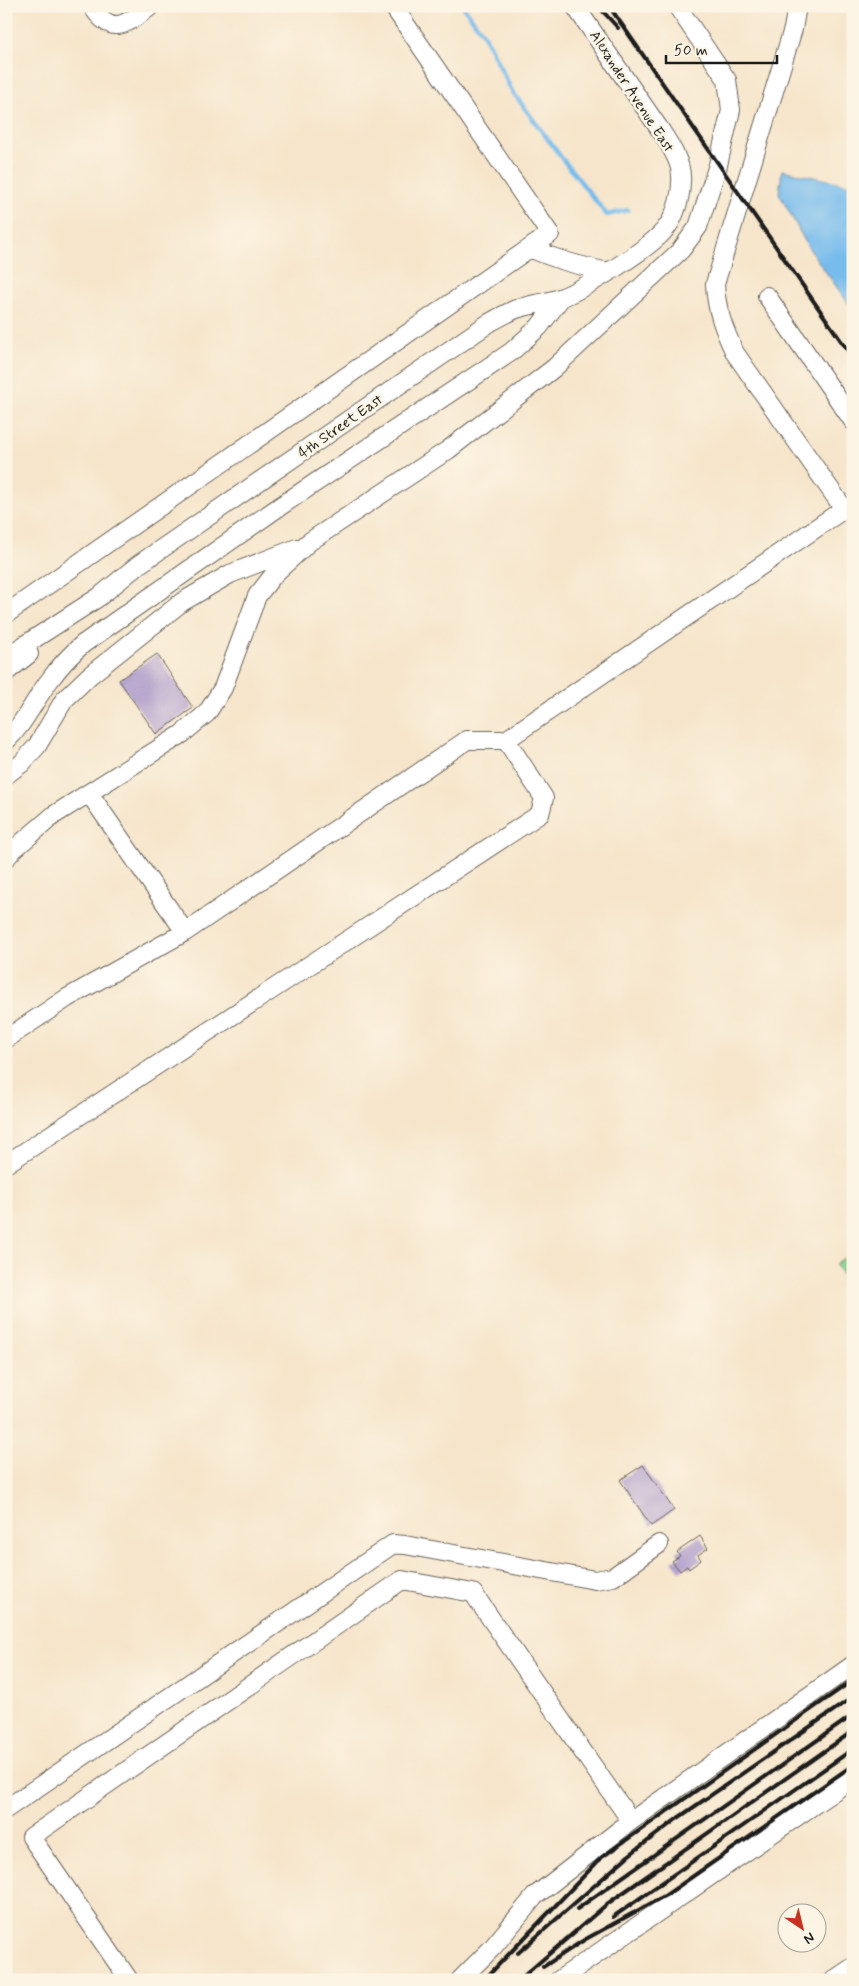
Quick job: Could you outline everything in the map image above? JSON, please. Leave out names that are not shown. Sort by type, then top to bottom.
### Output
[{"type":"street","points":[[92,6],[100,19],[111,25],[121,25],[151,6]]},
{"type":"street","points":[[6,614],[550,234],[393,6]]},
{"type":"street","name":"Alexander Avenue East","points":[[575,6],[672,150],[682,174],[676,209]]},
{"type":"street","points":[[6,858],[54,815],[182,734],[207,713],[223,688],[257,596],[276,573],[309,542],[448,450],[554,368],[681,250],[698,227],[718,165],[731,110],[727,80],[677,6]]},
{"type":"street","points":[[6,1038],[67,998],[185,932],[467,740],[506,740],[844,509],[735,353],[724,329],[716,300],[715,284],[796,11],[810,6]]},
{"type":"street","name":"4th Street East","points":[[6,656],[99,597],[138,565],[489,323],[518,309],[561,298],[608,272],[654,240],[667,227],[676,209]]},
{"type":"street","points":[[530,248],[550,258],[608,272]]},
{"type":"street","points":[[767,296],[853,421]]},
{"type":"street","points":[[9,738],[67,658],[83,644],[268,515],[510,352],[539,327],[561,298]]},
{"type":"street","points":[[6,775],[22,763],[37,746],[64,700],[83,682],[182,602],[230,574],[309,542]]},
{"type":"street","points":[[6,672],[99,597]]},
{"type":"street","points":[[6,1164],[540,814],[544,798],[506,740]]},
{"type":"street","points":[[89,793],[185,932]]},
{"type":"street","points":[[6,1809],[392,1544],[595,1580],[613,1577],[660,1544]]},
{"type":"street","points":[[128,1980],[31,1837],[402,1580],[472,1593],[631,1821]]},
{"type":"street","points":[[460,1980],[492,1947],[535,1896],[631,1821],[853,1665]]},
{"type":"street","points":[[559,1980],[853,1778]]},
{"type":"street","points":[[834,1980],[853,1967]]},
{"type":"green space","points":[[853,1252],[853,1290],[835,1264]]},
{"type":"water","points":[[782,170],[853,185],[853,310],[808,247],[779,193]]},
{"type":"pier","points":[[793,169],[853,182],[853,185],[795,172]]},
{"type":"building","points":[[157,654],[193,708],[156,734],[119,680]]},
{"type":"building","points":[[643,1465],[674,1510],[651,1526],[620,1480]]},
{"type":"building","points":[[700,1536],[708,1548],[698,1555],[701,1560],[689,1569],[687,1566],[680,1571],[672,1561],[680,1556],[677,1552]]},
{"type":"waterway","points":[[463,6],[484,35],[512,91],[607,215],[628,210]]},
{"type":"railway","points":[[598,6],[618,28]]},
{"type":"railway","points":[[609,6],[853,358]]},
{"type":"railway","points":[[484,1980],[602,1857],[853,1680]]},
{"type":"railway","points":[[518,1953],[628,1856],[678,1818],[853,1697]]},
{"type":"railway","points":[[577,1909],[853,1715]]},
{"type":"railway","points":[[519,1980],[607,1904],[853,1731]]},
{"type":"railway","points":[[613,1917],[853,1749]]},
{"type":"railway","points":[[543,1967],[584,1940],[666,1895],[853,1765]]}]
